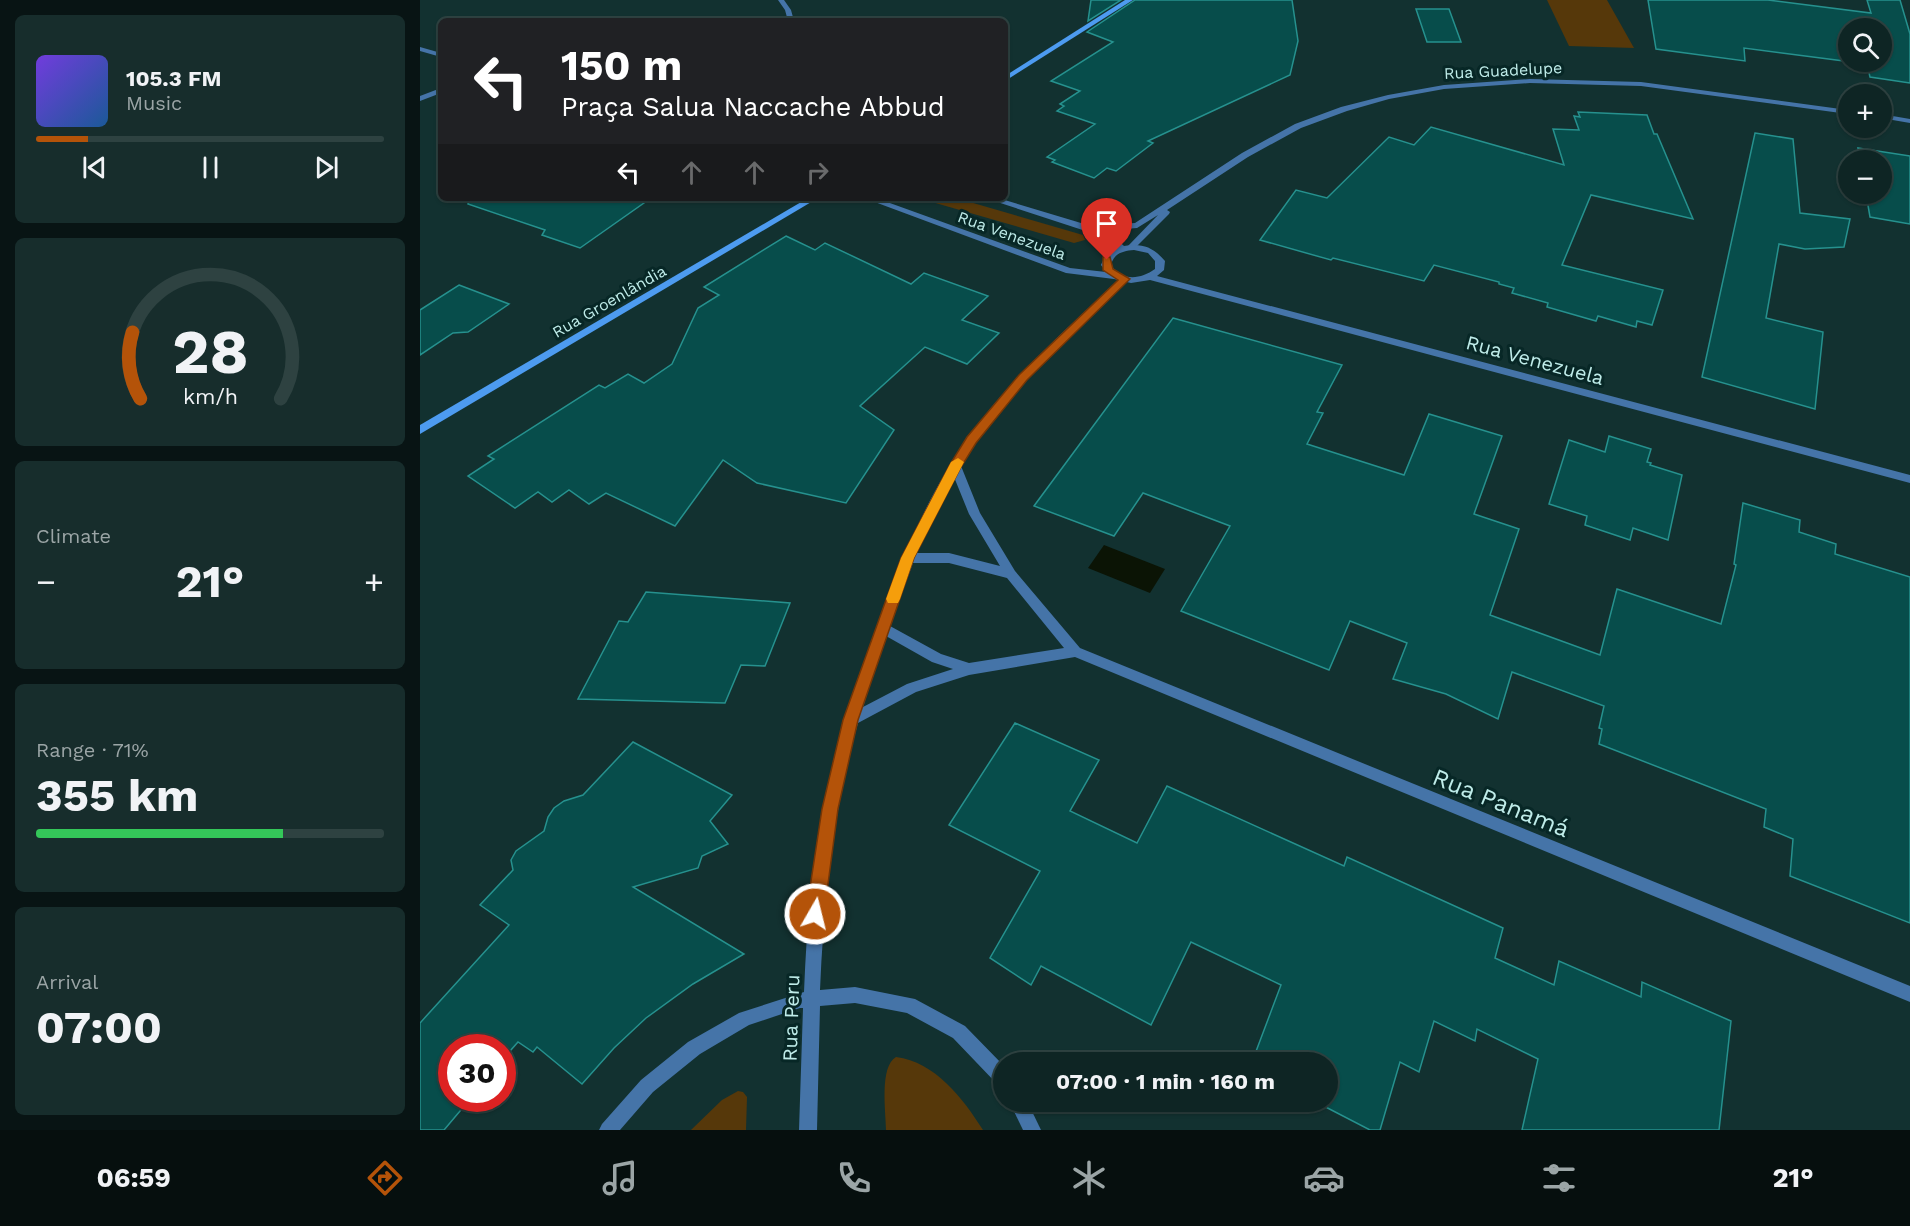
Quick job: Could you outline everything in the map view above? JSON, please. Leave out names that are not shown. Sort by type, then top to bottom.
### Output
[{"type":"main road","points":[[1008,77],[1130,0]]},
{"type":"main road","name":"Rua Groenlândia","points":[[420,430],[809,201]]},
{"type":"street","points":[[781,0],[788,10],[789,18]]},
{"type":"street","points":[[420,49],[438,54]]},
{"type":"street","name":"Rua Guadelupe","points":[[1089,229],[1137,225],[1245,155],[1298,126],[1344,109],[1388,97],[1444,87],[1530,81],[1641,84],[1838,111]]},
{"type":"street","points":[[420,99],[438,91]]},
{"type":"street","points":[[1892,118],[1910,121]]},
{"type":"street","name":"Rua Guadelupe","points":[[1120,277],[1106,265],[1107,260],[1126,248],[1182,196]]},
{"type":"street","name":"Rua Venezuela","points":[[876,201],[1069,271],[1138,280],[1150,277],[1159,270],[1161,264],[1159,257],[1146,249],[1126,248],[1107,235],[999,201]]},
{"type":"street","name":"Rua Peru","points":[[808,1130],[815,914],[830,809],[850,720],[908,558],[955,466],[972,440],[1023,378],[1120,277]]},
{"type":"street","name":"Rua Venezuela","points":[[1150,277],[1910,479]]},
{"type":"street","name":"Rua Panamá","points":[[955,466],[975,514],[1011,574],[1075,652],[1910,994]]},
{"type":"street","points":[[908,558],[949,558],[1011,574]]},
{"type":"street","points":[[883,628],[937,658],[969,669]]},
{"type":"street","points":[[850,720],[912,688],[969,669],[1075,652]]},
{"type":"street","points":[[608,1130],[622,1111],[657,1075],[694,1046],[733,1023],[772,1006],[811,997],[846,994],[880,997],[911,1006],[942,1020],[969,1039],[993,1064]]},
{"type":"street","points":[[1023,1112],[1032,1130]]},
{"type":"shaded area","points":[[1547,0],[1607,0],[1634,48],[1569,46]]},
{"type":"shaded area","points":[[928,201],[966,201],[1083,235],[1085,240],[1074,243]]},
{"type":"shaded area","points":[[1104,545],[1165,569],[1150,593],[1088,568]]},
{"type":"shaded area","points":[[896,1057],[923,1066],[947,1083],[983,1130],[886,1130],[885,1080],[887,1070]]},
{"type":"shaded area","points":[[738,1091],[743,1092],[747,1097],[746,1130],[691,1130],[722,1100]]},
{"type":"building","points":[[1091,0],[1121,0],[1088,21]]},
{"type":"building","points":[[1135,0],[1292,0],[1298,41],[1290,75],[1148,141],[1153,143],[1116,171],[1107,168],[1094,178],[1052,162],[1055,160],[1047,157],[1095,124],[1057,111],[1064,106],[1060,104],[1080,91],[1051,81],[1113,42],[1087,32]]},
{"type":"building","points":[[1648,0],[1768,0],[1871,13],[1867,0],[1900,0],[1910,34],[1910,83],[1870,77],[1869,72],[1892,72],[1892,18],[1838,18],[1838,61],[1744,48],[1745,61],[1656,49]]},
{"type":"building","points":[[1416,9],[1449,9],[1461,42],[1427,42]]},
{"type":"building","points":[[1578,112],[1647,115],[1693,219],[1591,195],[1562,265],[1663,290],[1652,325],[1637,321],[1636,327],[1598,316],[1596,321],[1547,307],[1548,303],[1512,293],[1514,288],[1499,284],[1499,282],[1434,265],[1424,281],[1333,258],[1331,260],[1260,240],[1296,190],[1327,198],[1389,137],[1414,145],[1431,127],[1564,165],[1553,129],[1579,130],[1574,116],[1580,117]]},
{"type":"building","points":[[1755,133],[1793,139],[1800,213],[1850,219],[1844,247],[1805,249],[1779,244],[1766,318],[1823,332],[1815,409],[1702,377]]},
{"type":"building","points":[[1892,153],[1910,156],[1910,224],[1870,217],[1868,204],[1892,204]]},
{"type":"building","points":[[468,201],[647,201],[580,248],[542,235],[545,230],[468,204]]},
{"type":"building","points":[[786,236],[815,250],[825,243],[911,284],[924,273],[988,296],[962,320],[999,333],[967,364],[925,347],[860,406],[894,430],[846,503],[757,483],[723,460],[675,526],[606,493],[589,504],[569,490],[552,502],[538,492],[515,508],[468,476],[494,459],[488,456],[599,385],[605,388],[628,374],[644,383],[672,364],[698,308],[719,295],[704,287]]},
{"type":"building","points":[[459,285],[509,304],[468,332],[453,333],[420,355],[420,310]]},
{"type":"building","points":[[1173,318],[1342,365],[1317,412],[1323,413],[1307,444],[1404,475],[1429,414],[1502,436],[1474,514],[1519,529],[1490,615],[1600,655],[1617,589],[1721,624],[1736,565],[1734,564],[1743,503],[1800,520],[1799,532],[1836,544],[1835,554],[1910,577],[1910,923],[1790,876],[1793,839],[1764,827],[1766,809],[1599,744],[1602,729],[1599,728],[1604,706],[1512,672],[1498,719],[1446,694],[1393,679],[1407,643],[1350,621],[1329,670],[1181,611],[1230,526],[1143,493],[1114,536],[1034,506]]},
{"type":"building","points":[[1609,436],[1651,449],[1647,462],[1651,463],[1650,465],[1682,475],[1668,540],[1633,528],[1630,540],[1585,525],[1587,516],[1549,504],[1569,440],[1605,452]]},
{"type":"building","points":[[646,592],[790,603],[765,666],[741,665],[725,703],[578,699],[619,621],[628,622]]},
{"type":"building","points":[[1015,723],[1099,760],[1070,811],[1137,843],[1167,786],[1344,866],[1347,857],[1503,928],[1495,958],[1554,985],[1559,961],[1641,997],[1642,982],[1731,1021],[1719,1130],[1522,1130],[1538,1059],[1477,1029],[1475,1041],[1434,1021],[1419,1072],[1400,1062],[1380,1130],[1370,1130],[1335,1112],[1338,1112],[1338,1052],[1256,1052],[1281,985],[1191,942],[1151,1025],[1041,966],[1031,985],[990,958],[1040,871],[949,825]]},
{"type":"building","points":[[633,742],[732,795],[710,821],[728,844],[702,856],[698,868],[633,887],[744,954],[693,984],[646,1018],[614,1048],[582,1084],[537,1047],[533,1052],[518,1042],[516,1044],[516,1034],[438,1034],[438,1112],[459,1112],[444,1130],[420,1130],[420,1023],[509,925],[480,905],[513,870],[511,860],[516,851],[544,831],[548,817],[554,808],[564,801],[583,795]]},
{"type":"slow traffic","points":[[893,599],[908,558],[958,462]]},
{"type":"route","points":[[815,914],[830,809],[850,720],[908,558],[955,466],[972,440],[1023,378],[1125,279],[1113,275],[1108,270],[1107,260]]}]
